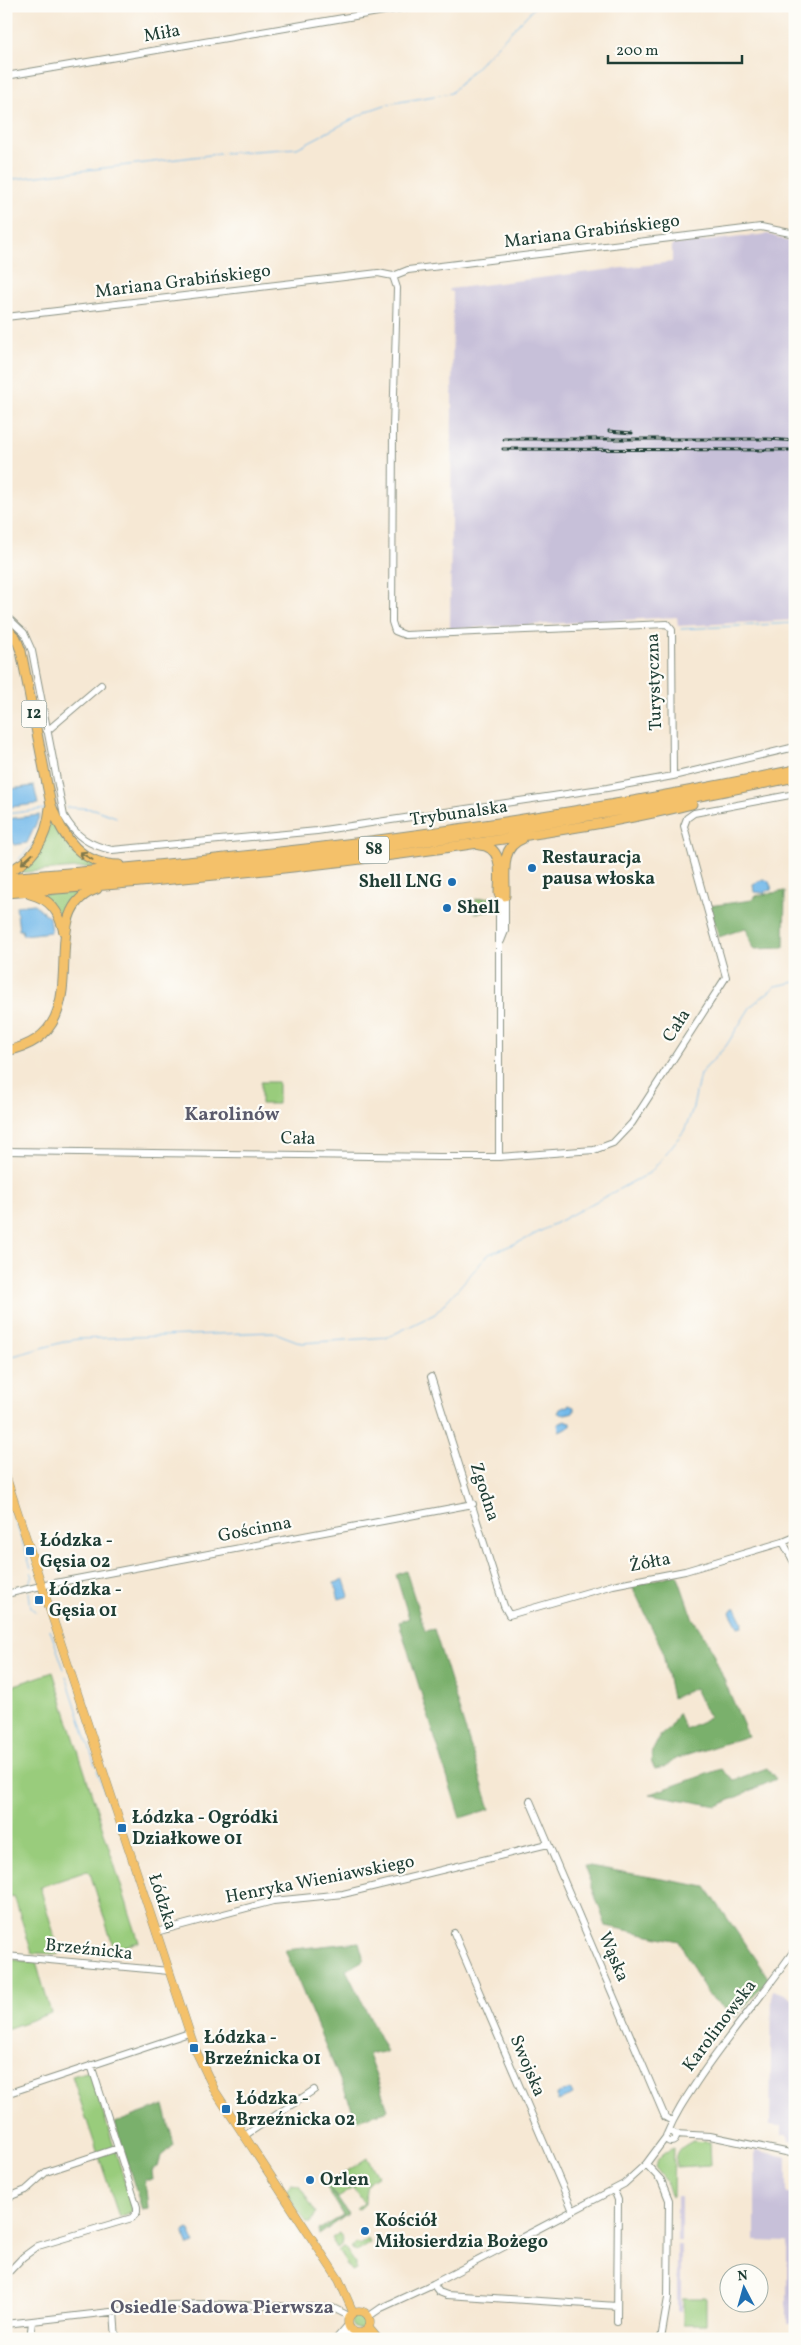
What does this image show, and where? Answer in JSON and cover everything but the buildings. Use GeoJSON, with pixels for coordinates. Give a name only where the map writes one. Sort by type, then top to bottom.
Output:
{"type":"FeatureCollection","features":[{"type":"Feature","properties":{"kind":"highway","name":"12"},"geometry":{"type":"LineString","coordinates":[[6,628],[16,638],[21,651],[51,805],[63,834],[81,853],[102,863],[150,867]]}},
{"type":"Feature","properties":{"kind":"highway","name":"Trybunalska"},"geometry":{"type":"LineString","coordinates":[[6,878],[150,867],[309,850],[484,827],[657,797],[795,770]]}},
{"type":"Feature","properties":{"kind":"highway","name":"Trybunalska"},"geometry":{"type":"LineString","coordinates":[[6,886],[242,866],[403,846],[567,821],[795,777]]}},
{"type":"Feature","properties":{"kind":"highway"},"geometry":{"type":"LineString","coordinates":[[6,893],[127,884],[288,868],[471,844],[654,813],[739,789]]}},
{"type":"Feature","properties":{"kind":"highway"},"geometry":{"type":"LineString","coordinates":[[6,872],[24,863],[40,846],[47,828],[51,805]]}},
{"type":"Feature","properties":{"kind":"highway"},"geometry":{"type":"LineString","coordinates":[[502,895],[508,851],[516,841],[532,835]]}},
{"type":"Feature","properties":{"kind":"highway"},"geometry":{"type":"LineString","coordinates":[[471,844],[489,846],[496,854],[502,895]]}},
{"type":"Feature","properties":{"kind":"highway"},"geometry":{"type":"LineString","coordinates":[[6,1049],[31,1037],[50,1024],[58,1010],[63,995],[65,934],[70,912],[82,897],[96,890],[127,884]]}},
{"type":"Feature","properties":{"kind":"highway"},"geometry":{"type":"LineString","coordinates":[[17,892],[34,894],[50,903],[60,917],[65,934]]}},
{"type":"Feature","properties":{"kind":"main road","name":"Łódzka"},"geometry":{"type":"LineString","coordinates":[[6,1477],[40,1586],[189,2032],[215,2091],[339,2280],[354,2313]]}},
{"type":"Feature","properties":{"kind":"main road"},"geometry":{"type":"LineString","coordinates":[[365,2330],[368,2317],[354,2313],[350,2328],[365,2330],[378,2339]]}},
{"type":"Feature","properties":{"kind":"main road"},"geometry":{"type":"LineString","coordinates":[[365,2330],[372,2339]]}},
{"type":"Feature","properties":{"kind":"street","name":"Miła"},"geometry":{"type":"LineString","coordinates":[[6,76],[413,6]]}},
{"type":"Feature","properties":{"kind":"street","name":"Mariana Grabińskiego"},"geometry":{"type":"LineString","coordinates":[[6,317],[378,273],[393,276],[408,270],[761,227],[795,234]]}},
{"type":"Feature","properties":{"kind":"street","name":"Turystyczna"},"geometry":{"type":"LineString","coordinates":[[393,276],[398,288],[393,428],[392,622],[395,631],[405,635],[667,624],[672,630],[673,776]]}},
{"type":"Feature","properties":{"kind":"street"},"geometry":{"type":"LineString","coordinates":[[6,616],[20,628],[30,644],[64,816],[72,830],[82,839],[94,846],[112,850],[317,831],[608,788],[673,776],[795,747]]}},
{"type":"Feature","properties":{"kind":"street"},"geometry":{"type":"LineString","coordinates":[[47,731],[101,685]]}},
{"type":"Feature","properties":{"kind":"street","name":"Cała"},"geometry":{"type":"LineString","coordinates":[[6,1151],[500,1157],[594,1150],[613,1143],[632,1123],[726,977],[684,821],[694,814],[795,794]]}},
{"type":"Feature","properties":{"kind":"street"},"geometry":{"type":"LineString","coordinates":[[500,1157],[502,895]]}},
{"type":"Feature","properties":{"kind":"street","name":"Zgodna"},"geometry":{"type":"LineString","coordinates":[[431,1377],[504,1606],[509,1615]]}},
{"type":"Feature","properties":{"kind":"street","name":"Gościnna"},"geometry":{"type":"LineString","coordinates":[[6,1594],[473,1504]]}},
{"type":"Feature","properties":{"kind":"street","name":"Żółta"},"geometry":{"type":"LineString","coordinates":[[509,1615],[613,1585],[685,1571],[795,1537]]}},
{"type":"Feature","properties":{"kind":"street"},"geometry":{"type":"LineString","coordinates":[[783,1542],[795,1564]]}},
{"type":"Feature","properties":{"kind":"street","name":"Wąska"},"geometry":{"type":"LineString","coordinates":[[530,1801],[665,2117],[672,2121]]}},
{"type":"Feature","properties":{"kind":"street","name":"Henryka Wieniawskiego"},"geometry":{"type":"LineString","coordinates":[[156,1932],[268,1902],[343,1894],[548,1844]]}},
{"type":"Feature","properties":{"kind":"street","name":"Swojska"},"geometry":{"type":"LineString","coordinates":[[454,1934],[573,2211]]}},
{"type":"Feature","properties":{"kind":"street","name":"Karolinowska"},"geometry":{"type":"LineString","coordinates":[[672,2121],[721,2044],[770,1985],[795,1949]]}},
{"type":"Feature","properties":{"kind":"street","name":"Brzeźnicka"},"geometry":{"type":"LineString","coordinates":[[6,1956],[169,1971]]}},
{"type":"Feature","properties":{"kind":"street"},"geometry":{"type":"LineString","coordinates":[[6,2094],[189,2032]]}},
{"type":"Feature","properties":{"kind":"street"},"geometry":{"type":"LineString","coordinates":[[6,2274],[23,2257],[38,2246],[134,2216],[137,2206],[91,2065]]}},
{"type":"Feature","properties":{"kind":"street"},"geometry":{"type":"LineString","coordinates":[[244,2136],[314,2090]]}},
{"type":"Feature","properties":{"kind":"street"},"geometry":{"type":"LineString","coordinates":[[368,2317],[381,2308],[433,2284],[632,2179],[671,2137],[672,2121]]}},
{"type":"Feature","properties":{"kind":"street"},"geometry":{"type":"LineString","coordinates":[[671,2137],[710,2136],[795,2154]]}},
{"type":"Feature","properties":{"kind":"street"},"geometry":{"type":"LineString","coordinates":[[6,2198],[23,2192],[46,2172],[118,2148]]}},
{"type":"Feature","properties":{"kind":"street"},"geometry":{"type":"LineString","coordinates":[[646,2164],[661,2180],[669,2200],[668,2298],[661,2339]]}},
{"type":"Feature","properties":{"kind":"street"},"geometry":{"type":"LineString","coordinates":[[614,2190],[618,2199],[618,2322]]}},
{"type":"Feature","properties":{"kind":"street"},"geometry":{"type":"LineString","coordinates":[[433,2284],[439,2292],[447,2295],[617,2306]]}},
{"type":"Feature","properties":{"kind":"street"},"geometry":{"type":"LineString","coordinates":[[6,2324],[204,2304],[333,2308],[354,2313]]}},
{"type":"Feature","properties":{"kind":"street"},"geometry":{"type":"LineString","coordinates":[[114,2312],[116,2339]]}},
{"type":"Feature","properties":{"kind":"street"},"geometry":{"type":"LineString","coordinates":[[30,2339],[32,2322]]}},
{"type":"Feature","properties":{"kind":"street"},"geometry":{"type":"LineString","coordinates":[[336,2339],[350,2328]]}},
{"type":"Feature","properties":{"kind":"street"},"geometry":{"type":"LineString","coordinates":[[340,2339],[350,2328]]}},
{"type":"Feature","properties":{"kind":"shaded area"},"geometry":{"type":"Polygon","coordinates":[[[768,234],[787,241],[795,240],[795,620],[678,626],[677,617],[450,629],[453,292],[449,291],[449,289],[672,262],[672,245],[768,234]]]}},
{"type":"Feature","properties":{"kind":"shaded area"},"geometry":{"type":"Polygon","coordinates":[[[772,1990],[785,1994],[795,2001],[795,2142],[788,2141],[787,2135],[782,2135],[782,2126],[770,2125],[772,1990]]]}},
{"type":"Feature","properties":{"kind":"shaded area"},"geometry":{"type":"Polygon","coordinates":[[[755,2150],[787,2157],[787,2193],[795,2193],[795,2324],[787,2324],[787,2242],[755,2241],[755,2150]]]}},
{"type":"Feature","properties":{"kind":"shaded area"},"geometry":{"type":"Polygon","coordinates":[[[677,2196],[681,2196],[681,2241],[677,2241],[677,2196]]]}},
{"type":"Feature","properties":{"kind":"shaded area"},"geometry":{"type":"Polygon","coordinates":[[[677,2245],[681,2245],[681,2312],[677,2312],[677,2245]]]}},
{"type":"Feature","properties":{"kind":"green space"},"geometry":{"type":"Polygon","coordinates":[[[53,817],[66,842],[85,857],[102,866],[15,873],[24,865],[53,817]]]}},
{"type":"Feature","properties":{"kind":"green space"},"geometry":{"type":"Polygon","coordinates":[[[785,891],[784,948],[753,949],[746,928],[719,937],[709,906],[752,900],[755,896],[785,891]]]}},
{"type":"Feature","properties":{"kind":"green space"},"geometry":{"type":"Polygon","coordinates":[[[85,892],[72,904],[65,921],[41,894],[85,892]]]}},
{"type":"Feature","properties":{"kind":"green space"},"geometry":{"type":"Polygon","coordinates":[[[492,897],[496,901],[496,907],[493,911],[475,913],[476,899],[492,897]]]}},
{"type":"Feature","properties":{"kind":"green space"},"geometry":{"type":"Polygon","coordinates":[[[261,1082],[278,1082],[278,1104],[261,1104],[261,1082]]]}},
{"type":"Feature","properties":{"kind":"green space"},"geometry":{"type":"Polygon","coordinates":[[[406,1571],[425,1631],[434,1629],[490,1809],[460,1818],[399,1622],[409,1618],[396,1575],[406,1571]]]}},
{"type":"Feature","properties":{"kind":"green space"},"geometry":{"type":"Polygon","coordinates":[[[677,1574],[692,1617],[708,1642],[748,1736],[675,1759],[665,1767],[655,1769],[651,1761],[653,1750],[660,1736],[670,1728],[678,1713],[685,1729],[709,1718],[695,1688],[672,1698],[662,1649],[632,1586],[677,1574]]]}},
{"type":"Feature","properties":{"kind":"green space"},"geometry":{"type":"Polygon","coordinates":[[[53,1672],[139,1942],[114,1949],[90,1873],[87,1871],[40,1887],[60,1954],[32,1953],[14,1896],[6,1898],[6,1688],[53,1672]]]}},
{"type":"Feature","properties":{"kind":"green space"},"geometry":{"type":"Polygon","coordinates":[[[767,1768],[776,1779],[717,1806],[650,1794],[721,1769],[734,1780],[767,1768]]]}},
{"type":"Feature","properties":{"kind":"green space"},"geometry":{"type":"Polygon","coordinates":[[[584,1865],[706,1887],[769,1979],[735,2017],[707,1994],[679,1941],[606,1926],[584,1865]]]}},
{"type":"Feature","properties":{"kind":"green space"},"geometry":{"type":"Polygon","coordinates":[[[359,1942],[364,1960],[346,1970],[387,2052],[368,2054],[388,2110],[357,2120],[285,1950],[359,1942]]]}},
{"type":"Feature","properties":{"kind":"green space"},"geometry":{"type":"Polygon","coordinates":[[[6,1959],[36,1962],[51,2013],[6,2029],[6,1959]]]}},
{"type":"Feature","properties":{"kind":"green space"},"geometry":{"type":"Polygon","coordinates":[[[90,2071],[132,2204],[132,2212],[119,2217],[72,2076],[90,2071]]]}},
{"type":"Feature","properties":{"kind":"green space"},"geometry":{"type":"Polygon","coordinates":[[[164,2105],[174,2145],[161,2156],[158,2166],[152,2170],[153,2180],[145,2180],[148,2209],[142,2210],[115,2123],[164,2105]]]}},
{"type":"Feature","properties":{"kind":"green space"},"geometry":{"type":"Polygon","coordinates":[[[693,2141],[710,2142],[711,2165],[676,2167],[679,2151],[693,2141]]]}},
{"type":"Feature","properties":{"kind":"green space"},"geometry":{"type":"Polygon","coordinates":[[[674,2148],[672,2197],[666,2181],[655,2167],[662,2155],[674,2148]]]}},
{"type":"Feature","properties":{"kind":"green space"},"geometry":{"type":"Polygon","coordinates":[[[367,2158],[378,2176],[373,2178],[368,2184],[365,2204],[358,2210],[356,2209],[364,2203],[354,2188],[338,2198],[331,2188],[328,2189],[326,2185],[367,2158]]]}},
{"type":"Feature","properties":{"kind":"green space"},"geometry":{"type":"Polygon","coordinates":[[[291,2184],[299,2185],[316,2213],[311,2223],[307,2223],[286,2192],[291,2184]]]}},
{"type":"Feature","properties":{"kind":"green space"},"geometry":{"type":"Polygon","coordinates":[[[330,2187],[348,2214],[319,2235],[318,2230],[343,2216],[329,2192],[330,2187]]]}},
{"type":"Feature","properties":{"kind":"green space"},"geometry":{"type":"Polygon","coordinates":[[[339,2233],[343,2240],[342,2245],[337,2248],[331,2238],[339,2233]]]}},
{"type":"Feature","properties":{"kind":"green space"},"geometry":{"type":"Polygon","coordinates":[[[368,2239],[370,2243],[356,2252],[351,2248],[355,2243],[359,2245],[368,2239]]]}},
{"type":"Feature","properties":{"kind":"green space"},"geometry":{"type":"Polygon","coordinates":[[[345,2248],[355,2263],[355,2269],[351,2271],[338,2251],[345,2248]]]}},
{"type":"Feature","properties":{"kind":"green space"},"geometry":{"type":"Polygon","coordinates":[[[683,2298],[706,2298],[706,2324],[683,2324],[683,2298]]]}},
{"type":"Feature","properties":{"kind":"green space"},"geometry":{"type":"Polygon","coordinates":[[[358,2315],[363,2317],[365,2322],[363,2327],[358,2329],[353,2327],[351,2322],[353,2317],[358,2315]]]}},
{"type":"Feature","properties":{"kind":"water"},"geometry":{"type":"Polygon","coordinates":[[[34,786],[38,804],[9,807],[7,794],[10,794],[10,789],[34,786]]]}},
{"type":"Feature","properties":{"kind":"water"},"geometry":{"type":"Polygon","coordinates":[[[40,815],[27,843],[14,845],[12,836],[9,836],[7,819],[40,815]]]}},
{"type":"Feature","properties":{"kind":"water"},"geometry":{"type":"Polygon","coordinates":[[[763,879],[769,881],[772,889],[763,893],[754,892],[753,884],[763,879]]]}},
{"type":"Feature","properties":{"kind":"water"},"geometry":{"type":"Polygon","coordinates":[[[34,904],[49,917],[51,932],[23,935],[22,930],[19,930],[16,906],[34,904]]]}},
{"type":"Feature","properties":{"kind":"water"},"geometry":{"type":"Polygon","coordinates":[[[569,1405],[574,1407],[574,1412],[558,1413],[560,1409],[569,1405]]]}},
{"type":"Feature","properties":{"kind":"water"},"geometry":{"type":"Polygon","coordinates":[[[565,1421],[571,1422],[571,1426],[559,1431],[558,1424],[565,1421]]]}},
{"type":"Feature","properties":{"kind":"water"},"geometry":{"type":"Polygon","coordinates":[[[344,1580],[349,1596],[339,1599],[334,1583],[344,1580]]]}},
{"type":"Feature","properties":{"kind":"water"},"geometry":{"type":"Polygon","coordinates":[[[733,1608],[736,1608],[743,1622],[742,1626],[738,1627],[730,1612],[733,1608]]]}},
{"type":"Feature","properties":{"kind":"water"},"geometry":{"type":"Polygon","coordinates":[[[570,2089],[573,2095],[558,2101],[557,2094],[570,2089]]]}},
{"type":"Feature","properties":{"kind":"water"},"geometry":{"type":"Polygon","coordinates":[[[188,2229],[195,2244],[189,2246],[183,2232],[188,2229]]]}},
{"type":"Feature","properties":{"kind":"waterway"},"geometry":{"type":"LineString","coordinates":[[6,180],[226,153],[297,148],[370,110],[388,104],[451,93],[536,6]]}},
{"type":"Feature","properties":{"kind":"waterway"},"geometry":{"type":"LineString","coordinates":[[681,629],[795,623]]}},
{"type":"Feature","properties":{"kind":"waterway"},"geometry":{"type":"LineString","coordinates":[[66,807],[94,809],[116,817]]}},
{"type":"Feature","properties":{"kind":"waterway"},"geometry":{"type":"LineString","coordinates":[[6,814],[45,809]]}},
{"type":"Feature","properties":{"kind":"waterway"},"geometry":{"type":"LineString","coordinates":[[44,810],[44,817]]}},
{"type":"Feature","properties":{"kind":"waterway"},"geometry":{"type":"LineString","coordinates":[[19,859],[35,842]]}},
{"type":"Feature","properties":{"kind":"waterway"},"geometry":{"type":"LineString","coordinates":[[6,867],[11,864]]}},
{"type":"Feature","properties":{"kind":"waterway"},"geometry":{"type":"LineString","coordinates":[[6,1358],[78,1339],[273,1332],[302,1343],[388,1337],[435,1314],[489,1254],[524,1240],[651,1172],[684,1131],[692,1112],[700,1074],[726,1046],[751,1006],[776,986],[795,982]]}},
{"type":"Feature","properties":{"kind":"waterway"},"geometry":{"type":"LineString","coordinates":[[6,1493],[31,1568]]}},
{"type":"Feature","properties":{"kind":"waterway"},"geometry":{"type":"LineString","coordinates":[[27,1586],[33,1577],[31,1572]]}},
{"type":"Feature","properties":{"kind":"waterway"},"geometry":{"type":"LineString","coordinates":[[29,1592],[31,1608],[36,1612]]}},
{"type":"Feature","properties":{"kind":"waterway"},"geometry":{"type":"LineString","coordinates":[[50,1630],[64,1669]]}},
{"type":"Feature","properties":{"kind":"waterway"},"geometry":{"type":"LineString","coordinates":[[66,1676],[95,1765]]}},
{"type":"Feature","properties":{"kind":"waterway"},"geometry":{"type":"LineString","coordinates":[[97,1770],[109,1804]]}},
{"type":"Feature","properties":{"kind":"railway"},"geometry":{"type":"LineString","coordinates":[[609,431],[632,433]]}},
{"type":"Feature","properties":{"kind":"railway"},"geometry":{"type":"LineString","coordinates":[[504,439],[768,439],[795,441]]}},
{"type":"Feature","properties":{"kind":"railway"},"geometry":{"type":"LineString","coordinates":[[503,449],[795,450]]}},
{"type":"Feature","properties":{"kind":"place","name":"Restauracja pausa włoska"},"geometry":{"type":"Point","coordinates":[532,868]}},
{"type":"Feature","properties":{"kind":"place","name":"Shell LNG"},"geometry":{"type":"Point","coordinates":[452,882]}},
{"type":"Feature","properties":{"kind":"place","name":"Shell"},"geometry":{"type":"Point","coordinates":[447,908]}},
{"type":"Feature","properties":{"kind":"place","name":"Łódzka - Gęsia 02"},"geometry":{"type":"Point","coordinates":[30,1551]}},
{"type":"Feature","properties":{"kind":"place","name":"Łódzka - Gęsia 01"},"geometry":{"type":"Point","coordinates":[39,1600]}},
{"type":"Feature","properties":{"kind":"place","name":"Łódzka - Ogródki Działkowe 01"},"geometry":{"type":"Point","coordinates":[122,1828]}},
{"type":"Feature","properties":{"kind":"place","name":"Łódzka - Brzeźnicka 01"},"geometry":{"type":"Point","coordinates":[194,2048]}},
{"type":"Feature","properties":{"kind":"place","name":"Łódzka - Brzeźnicka 02"},"geometry":{"type":"Point","coordinates":[226,2109]}},
{"type":"Feature","properties":{"kind":"place","name":"Orlen"},"geometry":{"type":"Point","coordinates":[310,2180]}},
{"type":"Feature","properties":{"kind":"place","name":"Kościół Miłosierdzia Bożego"},"geometry":{"type":"Point","coordinates":[365,2231]}},
{"type":"Feature","properties":{"kind":"district","name":"Karolinów"},"geometry":{"type":"Point","coordinates":[232,1115]}},
{"type":"Feature","properties":{"kind":"district","name":"Osiedle Sadowa Pierwsza"},"geometry":{"type":"Point","coordinates":[222,2308]}}]}
